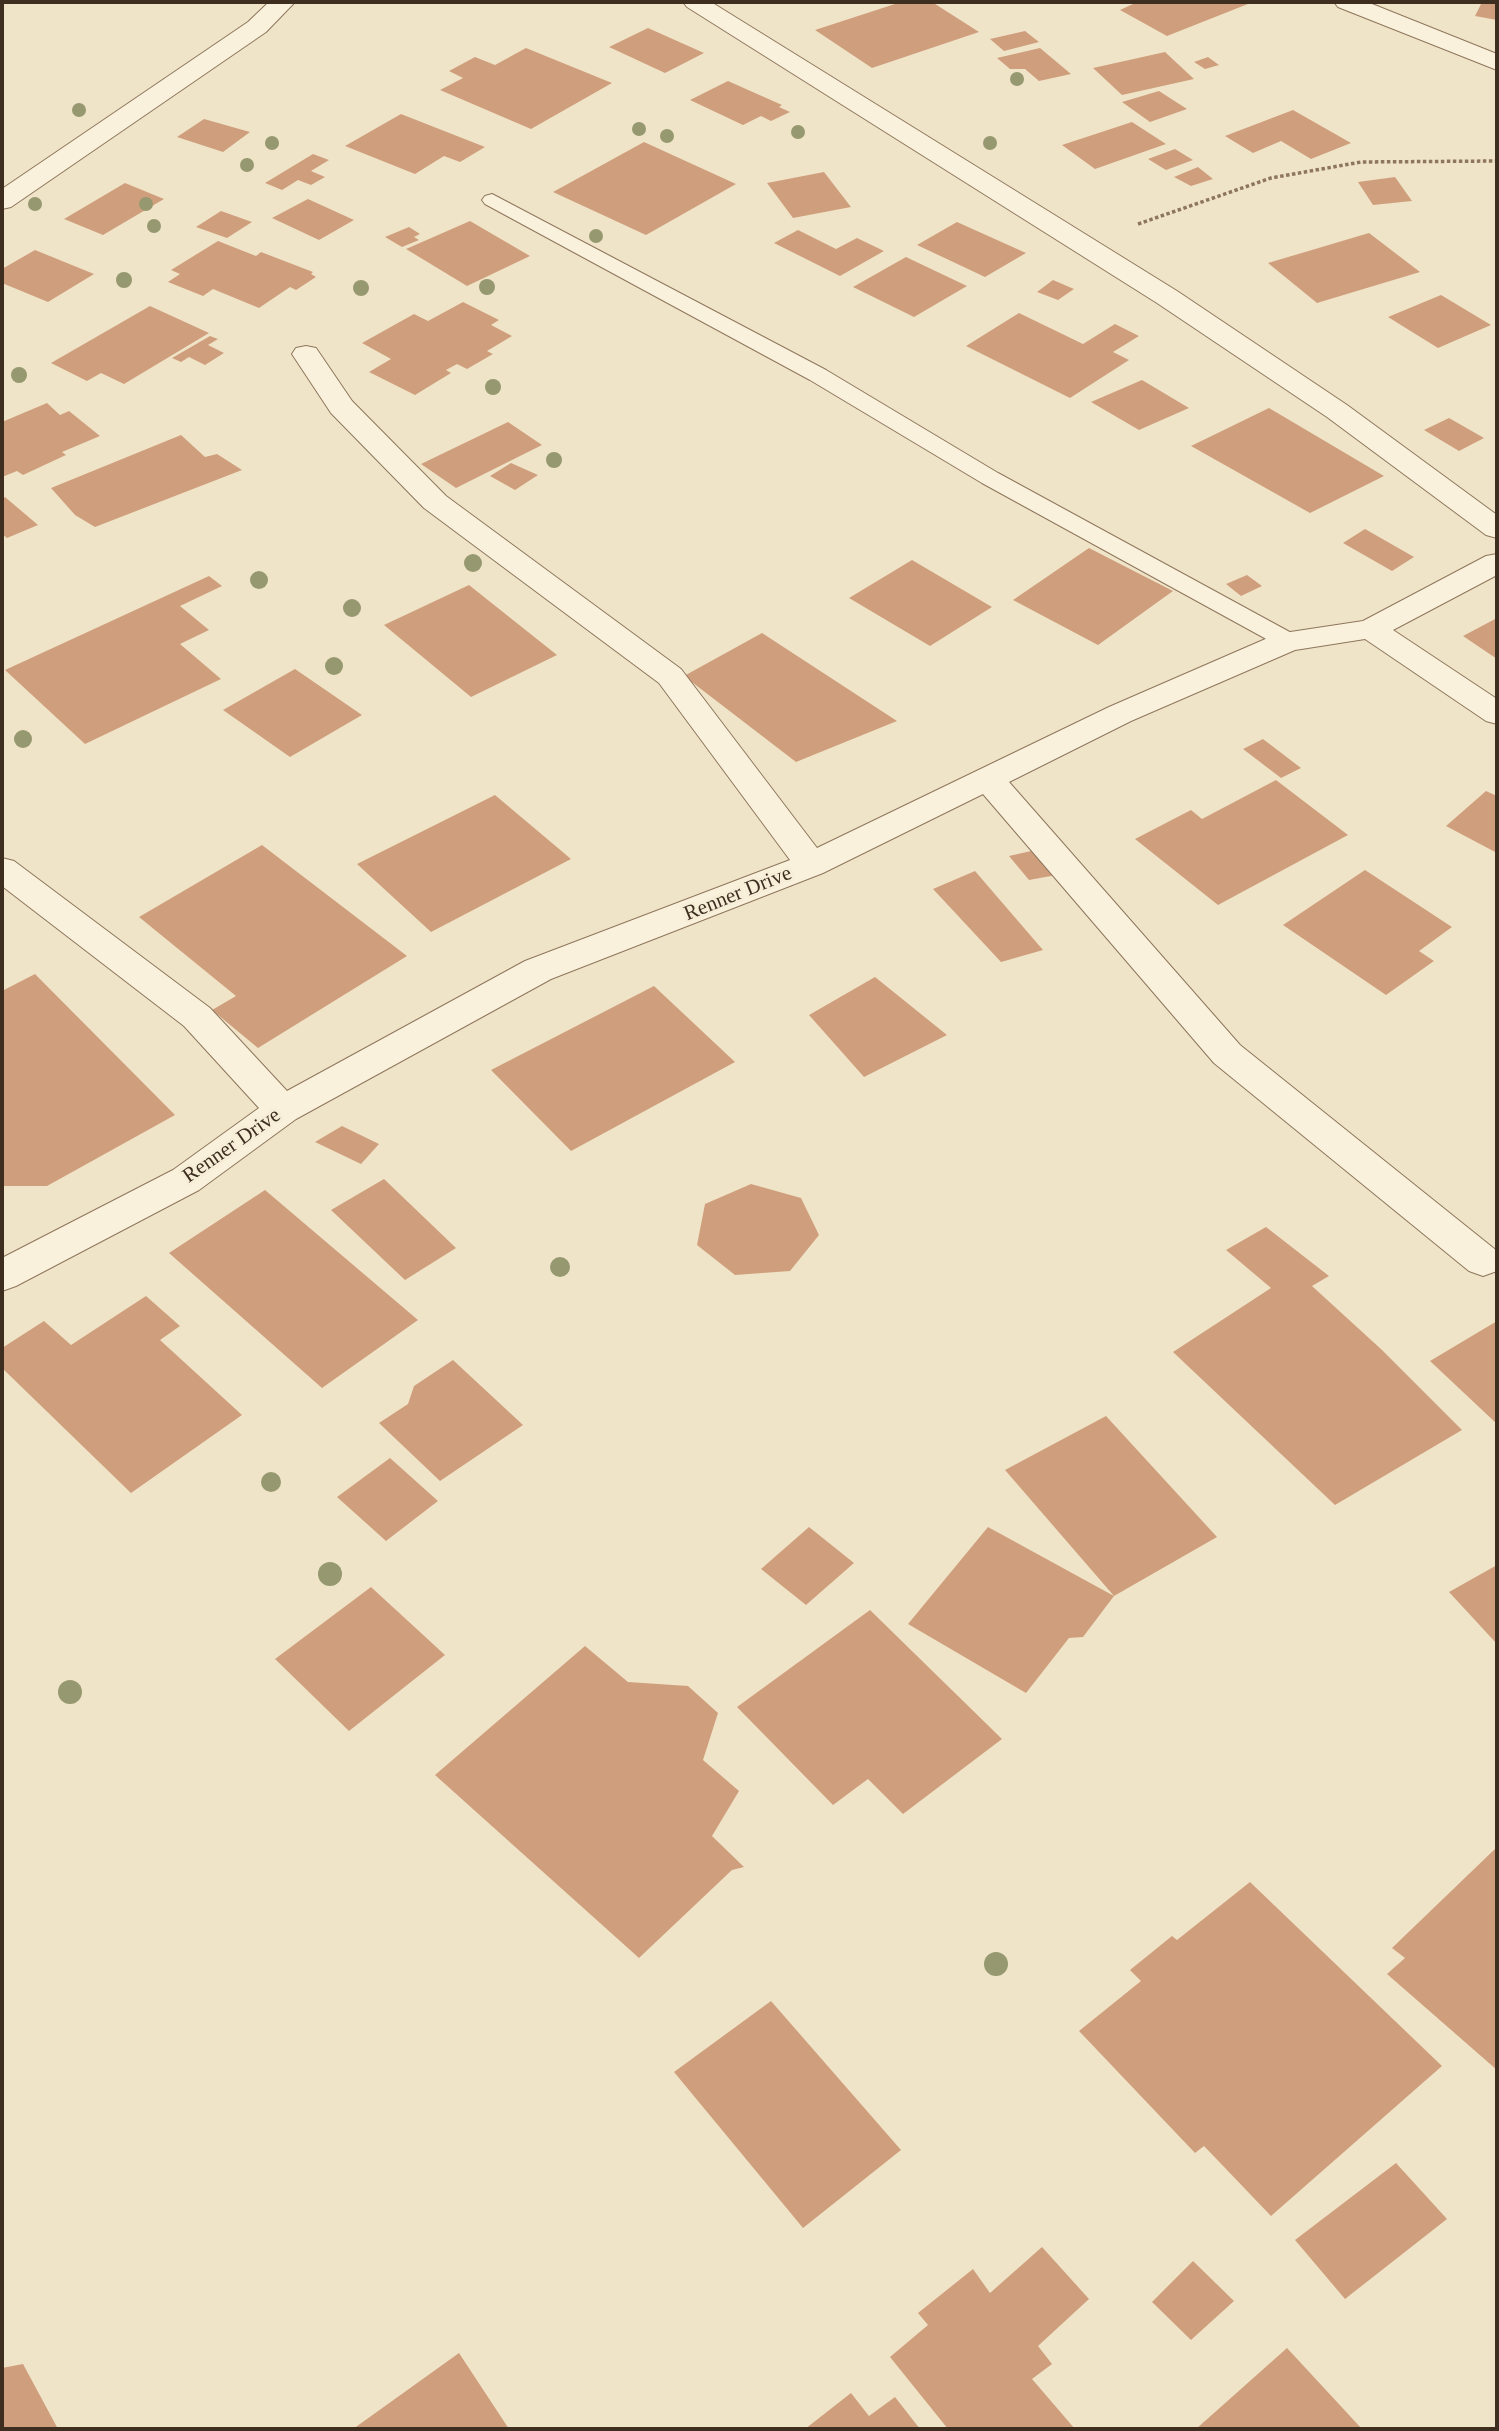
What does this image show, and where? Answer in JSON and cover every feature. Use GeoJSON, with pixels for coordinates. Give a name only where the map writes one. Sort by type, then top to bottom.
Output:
{"type":"FeatureCollection","features":[{"type":"Feature","properties":{"kind":"street"},"geometry":{"type":"LineString","coordinates":[[2,201],[257,27],[283,2]]}},
{"type":"Feature","properties":{"kind":"street"},"geometry":{"type":"LineString","coordinates":[[695,2],[1167,297],[1337,411],[1497,529]]}},
{"type":"Feature","properties":{"kind":"street"},"geometry":{"type":"LineString","coordinates":[[1346,2],[1497,63]]}},
{"type":"Feature","properties":{"kind":"street"},"geometry":{"type":"LineString","coordinates":[[306,354],[341,407],[435,502],[670,676],[811,865]]}},
{"type":"Feature","properties":{"kind":"street","name":"Renner Drive"},"geometry":{"type":"LineString","coordinates":[[2,1276],[186,1180],[283,1110],[538,970],[811,865],[1120,714],[1288,641],[1371,629],[1497,563]]}},
{"type":"Feature","properties":{"kind":"street"},"geometry":{"type":"LineString","coordinates":[[1371,629],[1497,714]]}},
{"type":"Feature","properties":{"kind":"street"},"geometry":{"type":"LineString","coordinates":[[988,779],[1227,1054],[1483,1261]]}},
{"type":"Feature","properties":{"kind":"street"},"geometry":{"type":"LineString","coordinates":[[2,869],[197,1017],[283,1110]]}},
{"type":"Feature","properties":{"kind":"lane"},"geometry":{"type":"LineString","coordinates":[[492,200],[818,375],[989,478],[1288,641]]}},
{"type":"Feature","properties":{"kind":"path"},"geometry":{"type":"LineString","coordinates":[[1081,244],[1271,178],[1361,162],[1497,162]]}},
{"type":"Feature","properties":{"kind":"building"},"geometry":{"type":"Polygon","coordinates":[[[901,2],[932,2],[979,32],[872,68],[815,30],[901,2]]]}},
{"type":"Feature","properties":{"kind":"building"},"geometry":{"type":"Polygon","coordinates":[[[1129,2],[1253,2],[1167,36],[1120,10],[1133,4],[1129,2]]]}},
{"type":"Feature","properties":{"kind":"building"},"geometry":{"type":"Polygon","coordinates":[[[1482,2],[1497,2],[1497,20],[1475,16],[1482,2]]]}},
{"type":"Feature","properties":{"kind":"building"},"geometry":{"type":"Polygon","coordinates":[[[648,28],[704,53],[665,73],[609,47],[648,28]]]}},
{"type":"Feature","properties":{"kind":"building"},"geometry":{"type":"Polygon","coordinates":[[[1025,31],[1039,42],[1004,51],[990,39],[1025,31]]]}},
{"type":"Feature","properties":{"kind":"building"},"geometry":{"type":"Polygon","coordinates":[[[526,48],[612,83],[531,129],[440,90],[463,78],[449,71],[475,57],[495,65],[526,48]]]}},
{"type":"Feature","properties":{"kind":"building"},"geometry":{"type":"Polygon","coordinates":[[[1040,48],[1071,74],[1039,81],[1025,69],[1010,69],[997,58],[1040,48]]]}},
{"type":"Feature","properties":{"kind":"building"},"geometry":{"type":"Polygon","coordinates":[[[1165,52],[1194,79],[1122,95],[1093,68],[1165,52]]]}},
{"type":"Feature","properties":{"kind":"building"},"geometry":{"type":"Polygon","coordinates":[[[1208,57],[1219,65],[1205,69],[1194,62],[1208,57]]]}},
{"type":"Feature","properties":{"kind":"building"},"geometry":{"type":"Polygon","coordinates":[[[728,81],[782,105],[779,107],[790,112],[771,121],[761,116],[743,125],[690,100],[728,81]]]}},
{"type":"Feature","properties":{"kind":"building"},"geometry":{"type":"Polygon","coordinates":[[[1159,91],[1187,109],[1150,122],[1122,102],[1159,91]]]}},
{"type":"Feature","properties":{"kind":"building"},"geometry":{"type":"Polygon","coordinates":[[[1293,110],[1351,143],[1311,159],[1281,141],[1253,153],[1225,136],[1293,110]]]}},
{"type":"Feature","properties":{"kind":"building"},"geometry":{"type":"Polygon","coordinates":[[[401,114],[485,147],[460,162],[444,156],[415,174],[345,146],[401,114]]]}},
{"type":"Feature","properties":{"kind":"building"},"geometry":{"type":"Polygon","coordinates":[[[204,119],[250,132],[223,152],[177,137],[204,119]]]}},
{"type":"Feature","properties":{"kind":"building"},"geometry":{"type":"Polygon","coordinates":[[[1132,122],[1166,144],[1095,169],[1062,145],[1132,122]]]}},
{"type":"Feature","properties":{"kind":"building"},"geometry":{"type":"Polygon","coordinates":[[[644,142],[736,184],[646,235],[553,192],[644,142]]]}},
{"type":"Feature","properties":{"kind":"building"},"geometry":{"type":"Polygon","coordinates":[[[1175,149],[1193,160],[1166,170],[1148,159],[1175,149]]]}},
{"type":"Feature","properties":{"kind":"building"},"geometry":{"type":"Polygon","coordinates":[[[313,154],[329,160],[311,171],[325,177],[311,185],[298,180],[282,190],[265,183],[313,154]]]}},
{"type":"Feature","properties":{"kind":"building"},"geometry":{"type":"Polygon","coordinates":[[[1198,167],[1213,179],[1191,186],[1174,177],[1198,167]]]}},
{"type":"Feature","properties":{"kind":"building"},"geometry":{"type":"Polygon","coordinates":[[[824,172],[851,207],[793,218],[767,183],[824,172]]]}},
{"type":"Feature","properties":{"kind":"building"},"geometry":{"type":"Polygon","coordinates":[[[1395,177],[1412,201],[1373,205],[1358,182],[1395,177]]]}},
{"type":"Feature","properties":{"kind":"building"},"geometry":{"type":"Polygon","coordinates":[[[125,183],[164,199],[103,235],[64,219],[125,183]]]}},
{"type":"Feature","properties":{"kind":"building"},"geometry":{"type":"Polygon","coordinates":[[[308,199],[354,220],[319,240],[272,218],[308,199]]]}},
{"type":"Feature","properties":{"kind":"building"},"geometry":{"type":"Polygon","coordinates":[[[221,211],[252,222],[227,238],[196,227],[221,211]]]}},
{"type":"Feature","properties":{"kind":"building"},"geometry":{"type":"Polygon","coordinates":[[[470,221],[530,256],[467,286],[406,249],[470,221]]]}},
{"type":"Feature","properties":{"kind":"building"},"geometry":{"type":"Polygon","coordinates":[[[957,222],[1026,253],[985,277],[917,245],[957,222]]]}},
{"type":"Feature","properties":{"kind":"building"},"geometry":{"type":"Polygon","coordinates":[[[409,227],[420,234],[414,237],[419,240],[402,247],[385,237],[409,227]]]}},
{"type":"Feature","properties":{"kind":"building"},"geometry":{"type":"Polygon","coordinates":[[[798,230],[836,249],[857,238],[884,251],[840,276],[774,243],[798,230]]]}},
{"type":"Feature","properties":{"kind":"building"},"geometry":{"type":"Polygon","coordinates":[[[1369,233],[1420,272],[1317,303],[1268,263],[1369,233]]]}},
{"type":"Feature","properties":{"kind":"building"},"geometry":{"type":"Polygon","coordinates":[[[218,241],[256,256],[261,252],[313,272],[311,274],[316,277],[296,290],[290,287],[259,308],[213,289],[203,296],[168,282],[180,274],[171,270],[218,241]]]}},
{"type":"Feature","properties":{"kind":"building"},"geometry":{"type":"Polygon","coordinates":[[[35,250],[94,274],[48,302],[2,283],[2,269],[35,250]]]}},
{"type":"Feature","properties":{"kind":"building"},"geometry":{"type":"Polygon","coordinates":[[[906,257],[967,286],[914,317],[853,287],[906,257]]]}},
{"type":"Feature","properties":{"kind":"building"},"geometry":{"type":"Polygon","coordinates":[[[1053,280],[1074,289],[1058,300],[1037,292],[1053,280]]]}},
{"type":"Feature","properties":{"kind":"building"},"geometry":{"type":"Polygon","coordinates":[[[1441,295],[1491,325],[1438,348],[1388,317],[1441,295]]]}},
{"type":"Feature","properties":{"kind":"building"},"geometry":{"type":"Polygon","coordinates":[[[463,302],[499,320],[491,325],[512,336],[487,351],[493,354],[467,369],[457,364],[446,370],[451,373],[415,395],[369,372],[391,359],[362,343],[414,314],[428,321],[463,302]]]}},
{"type":"Feature","properties":{"kind":"building"},"geometry":{"type":"Polygon","coordinates":[[[150,306],[209,333],[124,384],[101,373],[87,381],[51,363],[150,306]]]}},
{"type":"Feature","properties":{"kind":"building"},"geometry":{"type":"Polygon","coordinates":[[[1019,313],[1083,344],[1115,324],[1139,336],[1113,352],[1129,360],[1070,398],[966,346],[1019,313]]]}},
{"type":"Feature","properties":{"kind":"building"},"geometry":{"type":"Polygon","coordinates":[[[210,336],[218,339],[208,345],[224,353],[205,365],[189,357],[181,362],[172,358],[210,336]]]}},
{"type":"Feature","properties":{"kind":"building"},"geometry":{"type":"Polygon","coordinates":[[[1142,380],[1189,408],[1139,430],[1091,402],[1142,380]]]}},
{"type":"Feature","properties":{"kind":"building"},"geometry":{"type":"Polygon","coordinates":[[[47,403],[60,415],[69,411],[100,436],[62,452],[66,455],[23,475],[17,471],[2,477],[2,422],[47,403]]]}},
{"type":"Feature","properties":{"kind":"building"},"geometry":{"type":"Polygon","coordinates":[[[1269,408],[1384,476],[1310,513],[1191,446],[1269,408]]]}},
{"type":"Feature","properties":{"kind":"building"},"geometry":{"type":"Polygon","coordinates":[[[1449,418],[1484,438],[1459,451],[1424,430],[1449,418]]]}},
{"type":"Feature","properties":{"kind":"building"},"geometry":{"type":"Polygon","coordinates":[[[508,422],[542,445],[456,488],[421,464],[508,422]]]}},
{"type":"Feature","properties":{"kind":"building"},"geometry":{"type":"Polygon","coordinates":[[[181,435],[205,457],[217,454],[242,470],[95,527],[75,515],[51,488],[181,435]]]}},
{"type":"Feature","properties":{"kind":"building"},"geometry":{"type":"Polygon","coordinates":[[[511,463],[538,475],[515,490],[490,476],[511,463]]]}},
{"type":"Feature","properties":{"kind":"building"},"geometry":{"type":"Polygon","coordinates":[[[5,497],[38,525],[7,538],[2,534],[2,499],[5,497]]]}},
{"type":"Feature","properties":{"kind":"building"},"geometry":{"type":"Polygon","coordinates":[[[1365,529],[1414,557],[1392,571],[1343,543],[1365,529]]]}},
{"type":"Feature","properties":{"kind":"building"},"geometry":{"type":"Polygon","coordinates":[[[1089,548],[1173,591],[1098,645],[1013,600],[1089,548]]]}},
{"type":"Feature","properties":{"kind":"building"},"geometry":{"type":"Polygon","coordinates":[[[912,560],[992,607],[930,646],[849,598],[912,560]]]}},
{"type":"Feature","properties":{"kind":"building"},"geometry":{"type":"Polygon","coordinates":[[[1247,575],[1262,586],[1241,596],[1226,584],[1247,575]]]}},
{"type":"Feature","properties":{"kind":"building"},"geometry":{"type":"Polygon","coordinates":[[[209,576],[222,586],[180,606],[209,630],[180,644],[221,679],[85,744],[5,670],[209,576]]]}},
{"type":"Feature","properties":{"kind":"building"},"geometry":{"type":"Polygon","coordinates":[[[469,585],[557,655],[471,697],[384,625],[469,585]]]}},
{"type":"Feature","properties":{"kind":"building"},"geometry":{"type":"Polygon","coordinates":[[[1497,618],[1497,659],[1463,636],[1497,618]]]}},
{"type":"Feature","properties":{"kind":"building"},"geometry":{"type":"Polygon","coordinates":[[[762,633],[897,721],[796,762],[684,676],[762,633]]]}},
{"type":"Feature","properties":{"kind":"building"},"geometry":{"type":"Polygon","coordinates":[[[295,669],[362,715],[290,757],[223,710],[295,669]]]}},
{"type":"Feature","properties":{"kind":"building"},"geometry":{"type":"Polygon","coordinates":[[[1263,739],[1301,768],[1281,778],[1243,749],[1263,739]]]}},
{"type":"Feature","properties":{"kind":"building"},"geometry":{"type":"Polygon","coordinates":[[[1276,780],[1348,835],[1218,905],[1135,839],[1191,810],[1202,819],[1276,780]]]}},
{"type":"Feature","properties":{"kind":"building"},"geometry":{"type":"Polygon","coordinates":[[[1486,791],[1497,796],[1497,853],[1446,826],[1486,791]]]}},
{"type":"Feature","properties":{"kind":"building"},"geometry":{"type":"Polygon","coordinates":[[[495,795],[571,859],[431,932],[357,864],[495,795]]]}},
{"type":"Feature","properties":{"kind":"building"},"geometry":{"type":"Polygon","coordinates":[[[262,845],[407,956],[258,1048],[212,1010],[236,996],[139,917],[262,845]]]}},
{"type":"Feature","properties":{"kind":"building"},"geometry":{"type":"Polygon","coordinates":[[[1040,849],[1062,874],[1029,880],[1009,856],[1040,849]]]}},
{"type":"Feature","properties":{"kind":"building"},"geometry":{"type":"Polygon","coordinates":[[[1365,870],[1452,927],[1419,951],[1434,961],[1386,995],[1283,925],[1365,870]]]}},
{"type":"Feature","properties":{"kind":"building"},"geometry":{"type":"Polygon","coordinates":[[[975,871],[1043,950],[1001,962],[933,889],[975,871]]]}},
{"type":"Feature","properties":{"kind":"building"},"geometry":{"type":"Polygon","coordinates":[[[35,974],[175,1115],[47,1186],[3,1186],[2,991],[35,974]]]}},
{"type":"Feature","properties":{"kind":"building"},"geometry":{"type":"Polygon","coordinates":[[[875,977],[947,1035],[864,1077],[809,1015],[875,977]]]}},
{"type":"Feature","properties":{"kind":"building"},"geometry":{"type":"Polygon","coordinates":[[[654,986],[735,1062],[571,1151],[491,1070],[654,986]]]}},
{"type":"Feature","properties":{"kind":"building"},"geometry":{"type":"Polygon","coordinates":[[[342,1126],[379,1144],[361,1164],[315,1142],[342,1126]]]}},
{"type":"Feature","properties":{"kind":"building"},"geometry":{"type":"Polygon","coordinates":[[[384,1179],[456,1248],[405,1280],[331,1210],[384,1179]]]}},
{"type":"Feature","properties":{"kind":"building"},"geometry":{"type":"Polygon","coordinates":[[[751,1184],[801,1198],[819,1235],[790,1271],[735,1275],[697,1245],[705,1204],[751,1184]]]}},
{"type":"Feature","properties":{"kind":"building"},"geometry":{"type":"Polygon","coordinates":[[[265,1190],[418,1320],[322,1388],[169,1253],[265,1190]]]}},
{"type":"Feature","properties":{"kind":"building"},"geometry":{"type":"Polygon","coordinates":[[[1266,1227],[1329,1276],[1312,1286],[1382,1350],[1462,1430],[1335,1505],[1173,1352],[1271,1288],[1226,1250],[1266,1227]]]}},
{"type":"Feature","properties":{"kind":"building"},"geometry":{"type":"Polygon","coordinates":[[[146,1296],[180,1326],[160,1340],[242,1415],[131,1493],[2,1368],[2,1348],[44,1321],[71,1345],[146,1296]]]}},
{"type":"Feature","properties":{"kind":"building"},"geometry":{"type":"Polygon","coordinates":[[[1497,1321],[1497,1424],[1430,1361],[1497,1321]]]}},
{"type":"Feature","properties":{"kind":"building"},"geometry":{"type":"Polygon","coordinates":[[[453,1360],[523,1425],[440,1481],[379,1423],[408,1404],[414,1386],[453,1360]]]}},
{"type":"Feature","properties":{"kind":"building"},"geometry":{"type":"Polygon","coordinates":[[[1106,1416],[1217,1537],[1114,1596],[1005,1470],[1106,1416]]]}},
{"type":"Feature","properties":{"kind":"building"},"geometry":{"type":"Polygon","coordinates":[[[390,1458],[438,1501],[386,1541],[337,1497],[390,1458]]]}},
{"type":"Feature","properties":{"kind":"building"},"geometry":{"type":"Polygon","coordinates":[[[809,1527],[854,1563],[806,1605],[761,1569],[809,1527]]]}},
{"type":"Feature","properties":{"kind":"building"},"geometry":{"type":"Polygon","coordinates":[[[988,1527],[1114,1596],[1083,1637],[1069,1638],[1026,1693],[908,1624],[988,1527]]]}},
{"type":"Feature","properties":{"kind":"building"},"geometry":{"type":"Polygon","coordinates":[[[1497,1565],[1497,1644],[1449,1592],[1497,1565]]]}},
{"type":"Feature","properties":{"kind":"building"},"geometry":{"type":"Polygon","coordinates":[[[371,1587],[445,1655],[349,1731],[275,1659],[371,1587]]]}},
{"type":"Feature","properties":{"kind":"building"},"geometry":{"type":"Polygon","coordinates":[[[870,1610],[1002,1739],[903,1814],[868,1779],[833,1805],[737,1707],[870,1610]]]}},
{"type":"Feature","properties":{"kind":"building"},"geometry":{"type":"Polygon","coordinates":[[[585,1646],[628,1682],[688,1686],[718,1713],[703,1760],[739,1791],[712,1836],[744,1867],[732,1870],[639,1958],[435,1775],[585,1646]]]}},
{"type":"Feature","properties":{"kind":"building"},"geometry":{"type":"Polygon","coordinates":[[[1497,1847],[1497,2070],[1387,1974],[1405,1958],[1392,1948],[1497,1847]]]}},
{"type":"Feature","properties":{"kind":"building"},"geometry":{"type":"Polygon","coordinates":[[[1250,1882],[1442,2066],[1271,2216],[1204,2146],[1195,2153],[1079,2031],[1141,1981],[1130,1970],[1172,1936],[1177,1940],[1250,1882]]]}},
{"type":"Feature","properties":{"kind":"building"},"geometry":{"type":"Polygon","coordinates":[[[771,2001],[901,2150],[803,2228],[674,2072],[771,2001]]]}},
{"type":"Feature","properties":{"kind":"building"},"geometry":{"type":"Polygon","coordinates":[[[1396,2163],[1447,2219],[1345,2299],[1295,2240],[1396,2163]]]}},
{"type":"Feature","properties":{"kind":"building"},"geometry":{"type":"Polygon","coordinates":[[[1042,2247],[1089,2299],[1038,2346],[1052,2364],[1032,2379],[1075,2429],[948,2429],[890,2357],[928,2325],[918,2313],[973,2269],[990,2293],[1042,2247]]]}},
{"type":"Feature","properties":{"kind":"building"},"geometry":{"type":"Polygon","coordinates":[[[1193,2261],[1234,2301],[1191,2340],[1152,2302],[1193,2261]]]}},
{"type":"Feature","properties":{"kind":"building"},"geometry":{"type":"Polygon","coordinates":[[[1287,2348],[1362,2429],[1196,2429],[1287,2348]]]}},
{"type":"Feature","properties":{"kind":"building"},"geometry":{"type":"Polygon","coordinates":[[[459,2353],[509,2429],[353,2429],[459,2353]]]}},
{"type":"Feature","properties":{"kind":"building"},"geometry":{"type":"Polygon","coordinates":[[[23,2364],[58,2429],[2,2429],[2,2368],[23,2364]]]}},
{"type":"Feature","properties":{"kind":"building"},"geometry":{"type":"Polygon","coordinates":[[[851,2393],[869,2416],[895,2397],[920,2429],[805,2429],[851,2393]]]}}]}
